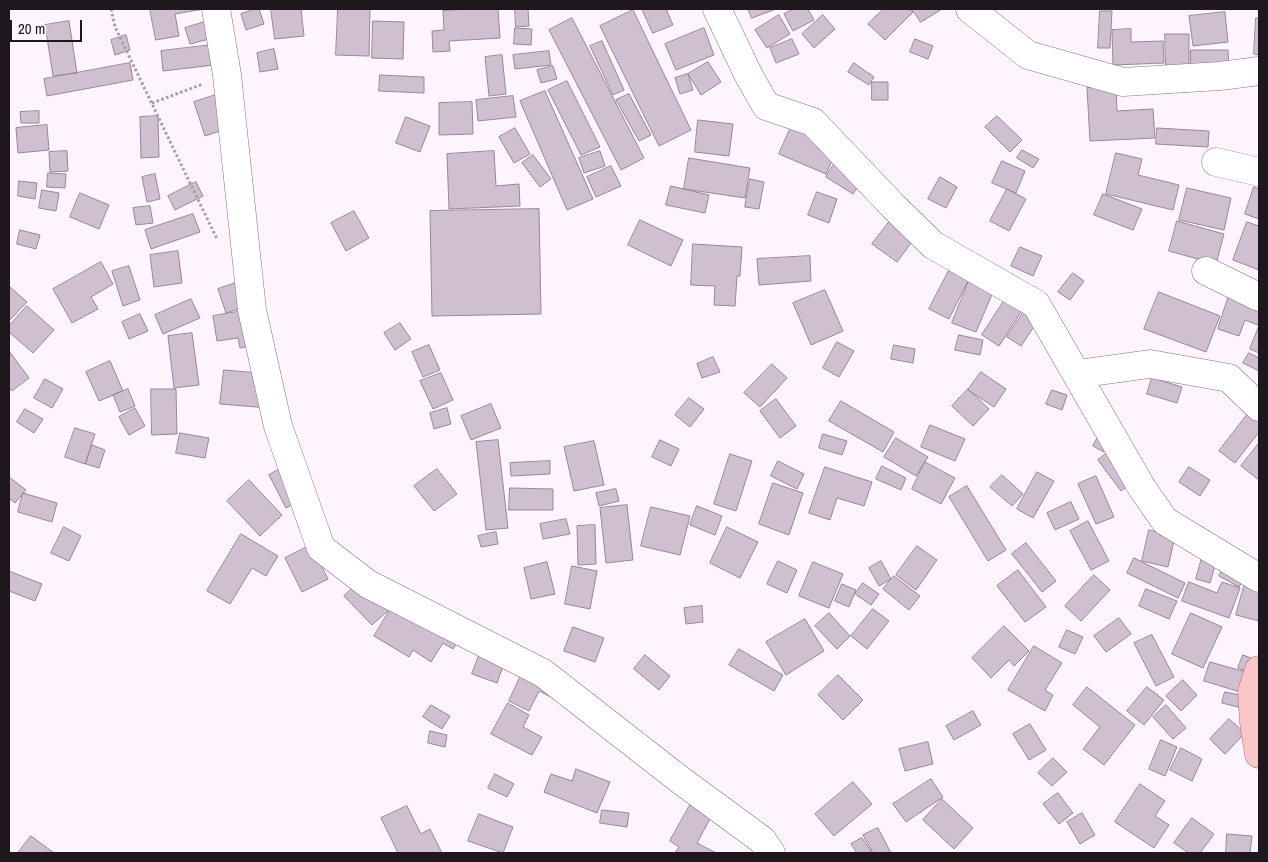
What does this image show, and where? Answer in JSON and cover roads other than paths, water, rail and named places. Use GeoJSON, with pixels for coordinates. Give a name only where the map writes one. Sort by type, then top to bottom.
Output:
{"type":"FeatureCollection","features":[{"type":"Feature","properties":{"kind":"main road"},"geometry":{"type":"LineString","coordinates":[[1259,670],[1252,692],[1259,754]]}},
{"type":"Feature","properties":{"kind":"street"},"geometry":{"type":"LineString","coordinates":[[216,9],[227,76],[252,310],[278,426],[321,548],[368,584],[543,673],[679,779],[762,840],[771,853]]}},
{"type":"Feature","properties":{"kind":"street"},"geometry":{"type":"LineString","coordinates":[[717,9],[748,74],[766,106],[814,122],[893,206],[933,245],[1036,304],[1142,488],[1166,521],[1259,578]]}},
{"type":"Feature","properties":{"kind":"street"},"geometry":{"type":"LineString","coordinates":[[970,9],[1028,55],[1123,82],[1220,76],[1259,71]]}},
{"type":"Feature","properties":{"kind":"street"},"geometry":{"type":"LineString","coordinates":[[1216,162],[1259,172]]}},
{"type":"Feature","properties":{"kind":"street"},"geometry":{"type":"LineString","coordinates":[[1206,272],[1259,298]]}},
{"type":"Feature","properties":{"kind":"street"},"geometry":{"type":"LineString","coordinates":[[1077,374],[1150,364],[1229,378],[1259,407]]}}]}
